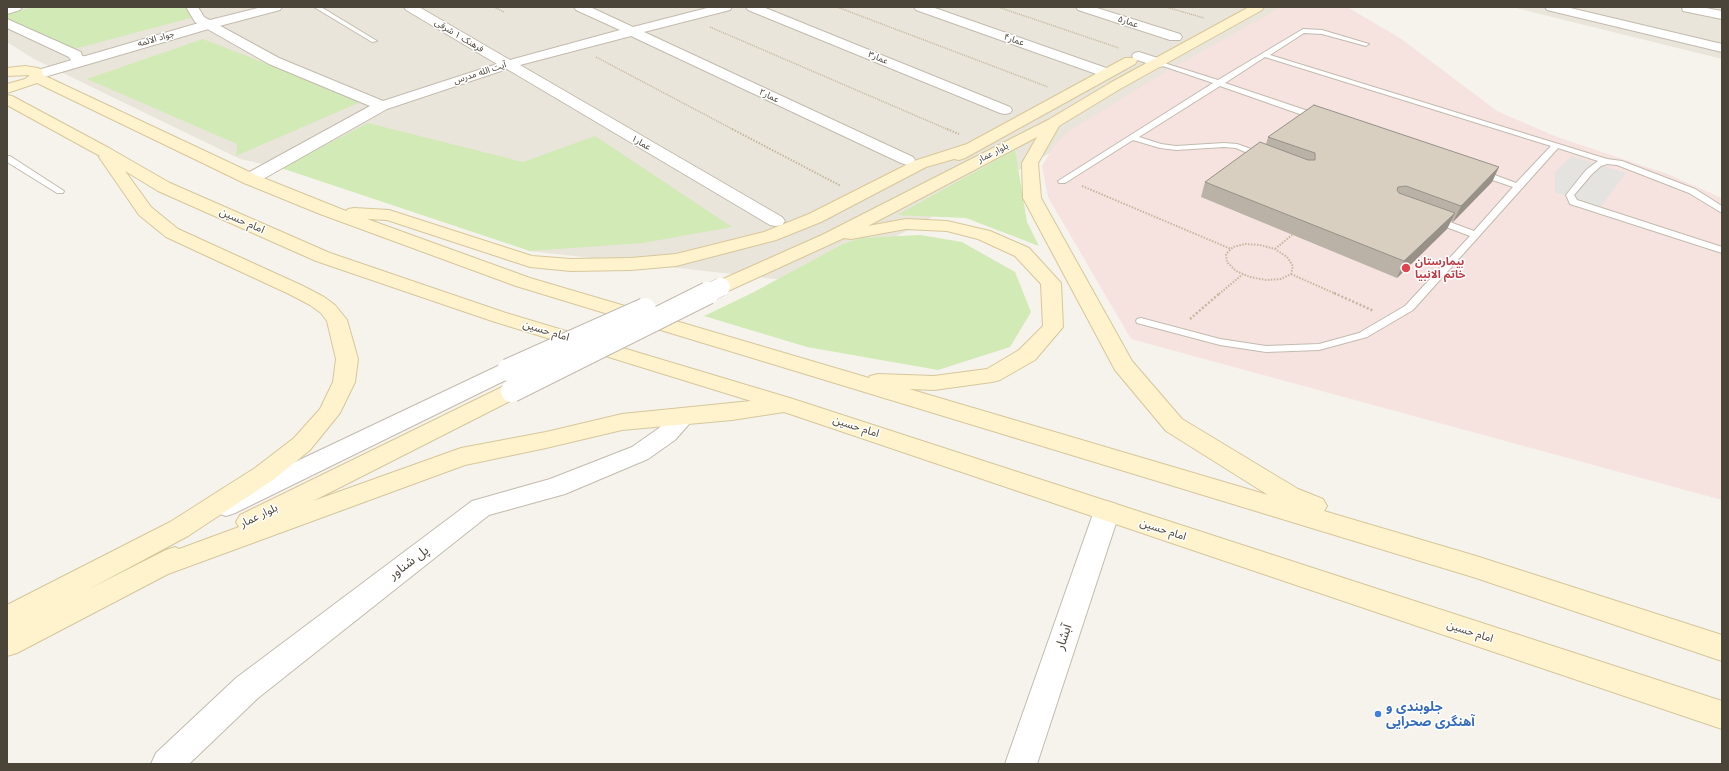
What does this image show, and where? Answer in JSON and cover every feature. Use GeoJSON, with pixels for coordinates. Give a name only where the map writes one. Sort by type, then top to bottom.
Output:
{"type":"FeatureCollection","features":[{"type":"Feature","properties":{"kind":"main road","name":"بلوار عمار"},"geometry":{"type":"LineString","coordinates":[[716,283],[817,231],[1068,94],[1232,7]]}},
{"type":"Feature","properties":{"kind":"main road","name":"بلوار عمار"},"geometry":{"type":"LineString","coordinates":[[716,283],[828,239],[1053,123],[1258,7]]}},
{"type":"Feature","properties":{"kind":"main road"},"geometry":{"type":"LineString","coordinates":[[7,61],[250,179],[326,210],[523,282],[1476,567],[1722,648]]}},
{"type":"Feature","properties":{"kind":"main road"},"geometry":{"type":"LineString","coordinates":[[7,72],[30,73]]}},
{"type":"Feature","properties":{"kind":"main road"},"geometry":{"type":"LineString","coordinates":[[7,89],[30,82],[30,73]]}},
{"type":"Feature","properties":{"kind":"main road","name":"امام حسین"},"geometry":{"type":"LineString","coordinates":[[7,99],[103,151],[164,187],[323,257],[499,317],[785,404],[1722,715]]}},
{"type":"Feature","properties":{"kind":"main road"},"geometry":{"type":"LineString","coordinates":[[1053,123],[1030,163],[1032,198],[1122,365],[1174,425],[1289,496],[1476,567]]}},
{"type":"Feature","properties":{"kind":"main road"},"geometry":{"type":"LineString","coordinates":[[326,210],[389,215],[530,261],[571,264],[631,264],[676,260],[770,236],[814,218],[920,164],[975,146]]}},
{"type":"Feature","properties":{"kind":"main road"},"geometry":{"type":"LineString","coordinates":[[7,619],[179,529],[264,474],[302,444],[329,413],[344,382],[347,359],[337,320],[328,309],[317,300],[172,233],[145,211],[103,151]]}},
{"type":"Feature","properties":{"kind":"main road"},"geometry":{"type":"LineString","coordinates":[[828,239],[906,224],[947,226],[984,235],[1022,252],[1051,283],[1053,327],[1027,354],[992,375],[934,383],[846,379]]}},
{"type":"Feature","properties":{"kind":"main road","name":"بلوار عمار"},"geometry":{"type":"LineString","coordinates":[[7,644],[163,565],[510,380]]}},
{"type":"Feature","properties":{"kind":"main road"},"geometry":{"type":"LineString","coordinates":[[163,565],[461,457],[546,440],[622,422],[682,417],[785,404]]}},
{"type":"Feature","properties":{"kind":"street"},"geometry":{"type":"LineString","coordinates":[[7,10],[16,7]]}},
{"type":"Feature","properties":{"kind":"street"},"geometry":{"type":"LineString","coordinates":[[192,7],[203,22],[274,61],[382,106]]}},
{"type":"Feature","properties":{"kind":"street","name":"جواد الائمه"},"geometry":{"type":"LineString","coordinates":[[30,73],[203,22],[247,7]]}},
{"type":"Feature","properties":{"kind":"street","name":"جواد الائمه"},"geometry":{"type":"LineString","coordinates":[[203,22],[276,7]]}},
{"type":"Feature","properties":{"kind":"street","name":"فرهنک ۱ شرقی"},"geometry":{"type":"LineString","coordinates":[[410,7],[507,65]]}},
{"type":"Feature","properties":{"kind":"street","name":"عمار۲"},"geometry":{"type":"LineString","coordinates":[[580,7],[907,160]]}},
{"type":"Feature","properties":{"kind":"street","name":"آیت الله مدرس"},"geometry":{"type":"LineString","coordinates":[[250,179],[382,106],[507,65],[574,46],[726,7]]}},
{"type":"Feature","properties":{"kind":"street","name":"عمار۳"},"geometry":{"type":"LineString","coordinates":[[752,7],[1005,110]]}},
{"type":"Feature","properties":{"kind":"street","name":"عمار۴"},"geometry":{"type":"LineString","coordinates":[[920,7],[1108,73]]}},
{"type":"Feature","properties":{"kind":"street","name":"عمار۵"},"geometry":{"type":"LineString","coordinates":[[1082,7],[1175,37]]}},
{"type":"Feature","properties":{"kind":"street"},"geometry":{"type":"LineString","coordinates":[[1550,7],[1722,48]]}},
{"type":"Feature","properties":{"kind":"street"},"geometry":{"type":"LineString","coordinates":[[1664,34],[1687,7],[1722,15]]}},
{"type":"Feature","properties":{"kind":"street"},"geometry":{"type":"LineString","coordinates":[[7,23],[81,57]]}},
{"type":"Feature","properties":{"kind":"street"},"geometry":{"type":"LineString","coordinates":[[1139,56],[1159,63]]}},
{"type":"Feature","properties":{"kind":"street","name":"عمار۱"},"geometry":{"type":"LineString","coordinates":[[507,65],[776,221]]}},
{"type":"Feature","properties":{"kind":"street"},"geometry":{"type":"LineString","coordinates":[[179,529],[510,380],[716,283]]}},
{"type":"Feature","properties":{"kind":"street","name":"پل شناور"},"geometry":{"type":"LineString","coordinates":[[167,764],[247,688],[481,508],[556,488],[640,453],[667,434],[682,417]]}},
{"type":"Feature","properties":{"kind":"street","name":"آبشار"},"geometry":{"type":"LineString","coordinates":[[1022,764],[1107,511]]}},
{"type":"Feature","properties":{"kind":"lane"},"geometry":{"type":"LineString","coordinates":[[317,7],[374,41]]}},
{"type":"Feature","properties":{"kind":"lane"},"geometry":{"type":"LineString","coordinates":[[1064,180],[1303,31],[1322,32],[1366,44]]}},
{"type":"Feature","properties":{"kind":"lane"},"geometry":{"type":"LineString","coordinates":[[1264,55],[1606,161],[1619,163],[1692,191],[1722,210]]}},
{"type":"Feature","properties":{"kind":"lane"},"geometry":{"type":"LineString","coordinates":[[1159,63],[1324,119]]}},
{"type":"Feature","properties":{"kind":"lane"},"geometry":{"type":"LineString","coordinates":[[1132,137],[1160,146],[1176,148],[1200,145],[1237,146],[1272,159]]}},
{"type":"Feature","properties":{"kind":"lane"},"geometry":{"type":"LineString","coordinates":[[1141,321],[1220,342],[1266,349],[1319,348],[1363,335],[1409,308],[1556,145]]}},
{"type":"Feature","properties":{"kind":"lane"},"geometry":{"type":"LineString","coordinates":[[7,158],[60,192]]}},
{"type":"Feature","properties":{"kind":"lane"},"geometry":{"type":"LineString","coordinates":[[1606,161],[1598,164],[1589,172],[1570,196],[1573,202],[1722,250]]}},
{"type":"Feature","properties":{"kind":"lane"},"geometry":{"type":"LineString","coordinates":[[1473,170],[1518,186]]}},
{"type":"Feature","properties":{"kind":"lane"},"geometry":{"type":"LineString","coordinates":[[1425,216],[1476,235]]}},
{"type":"Feature","properties":{"kind":"path"},"geometry":{"type":"LineString","coordinates":[[494,7],[504,12]]}},
{"type":"Feature","properties":{"kind":"path"},"geometry":{"type":"LineString","coordinates":[[837,7],[1068,94]]}},
{"type":"Feature","properties":{"kind":"path"},"geometry":{"type":"LineString","coordinates":[[998,7],[1130,51],[1139,56]]}},
{"type":"Feature","properties":{"kind":"path"},"geometry":{"type":"LineString","coordinates":[[1166,7],[1208,20]]}},
{"type":"Feature","properties":{"kind":"path"},"geometry":{"type":"LineString","coordinates":[[687,17],[975,146]]}},
{"type":"Feature","properties":{"kind":"path"},"geometry":{"type":"LineString","coordinates":[[574,46],[859,195]]}},
{"type":"Feature","properties":{"kind":"path"},"geometry":{"type":"LineString","coordinates":[[1064,180],[1231,249]]}},
{"type":"Feature","properties":{"kind":"path"},"geometry":{"type":"LineString","coordinates":[[1275,249],[1292,235]]}},
{"type":"Feature","properties":{"kind":"path"},"geometry":{"type":"LineString","coordinates":[[1245,244],[1260,245],[1275,249],[1287,257],[1293,266],[1291,274],[1281,279],[1266,280],[1250,277],[1236,271],[1227,262],[1226,254],[1231,249],[1245,244]]}},
{"type":"Feature","properties":{"kind":"path"},"geometry":{"type":"LineString","coordinates":[[1176,330],[1243,274]]}},
{"type":"Feature","properties":{"kind":"path"},"geometry":{"type":"LineString","coordinates":[[1291,274],[1392,318]]}},
{"type":"Feature","properties":{"kind":"shaded area"},"geometry":{"type":"Polygon","coordinates":[[[7,7],[1320,7],[810,283],[530,251],[295,171],[240,159],[34,59],[7,42],[7,7]]]}},
{"type":"Feature","properties":{"kind":"shaded area","name":"بیمارستان خاتم الانبیا"},"geometry":{"type":"Polygon","coordinates":[[[1282,7],[1347,7],[1400,38],[1497,111],[1557,137],[1665,173],[1722,198],[1722,500],[1131,339],[1048,197],[1042,166],[1056,143],[1071,130],[1167,71],[1282,7]]]}},
{"type":"Feature","properties":{"kind":"shaded area"},"geometry":{"type":"Polygon","coordinates":[[[1512,7],[1722,7],[1722,59],[1512,7]]]}},
{"type":"Feature","properties":{"kind":"shaded area"},"geometry":{"type":"Polygon","coordinates":[[[1571,156],[1626,173],[1600,208],[1555,192],[1555,172],[1571,156]]]}},
{"type":"Feature","properties":{"kind":"green space"},"geometry":{"type":"Polygon","coordinates":[[[33,7],[192,7],[202,15],[63,52],[7,22],[7,14],[33,7]]]}},
{"type":"Feature","properties":{"kind":"green space"},"geometry":{"type":"Polygon","coordinates":[[[203,39],[363,101],[236,156],[237,144],[87,79],[203,39]]]}},
{"type":"Feature","properties":{"kind":"green space"},"geometry":{"type":"Polygon","coordinates":[[[368,123],[523,162],[595,136],[732,227],[643,243],[530,251],[281,168],[368,123]]]}},
{"type":"Feature","properties":{"kind":"green space"},"geometry":{"type":"Polygon","coordinates":[[[1015,150],[1027,222],[1039,246],[966,218],[897,215],[1015,150]]]}},
{"type":"Feature","properties":{"kind":"green space"},"geometry":{"type":"Polygon","coordinates":[[[920,235],[962,242],[1015,272],[1031,312],[1010,347],[938,370],[807,347],[704,316],[752,293],[843,244],[861,238],[920,235]]]}},
{"type":"Feature","properties":{"kind":"building"},"geometry":{"type":"Polygon","coordinates":[[[1314,105],[1499,167],[1461,206],[1406,186],[1398,187],[1397,190],[1399,193],[1455,213],[1404,261],[1205,182],[1260,142],[1308,160],[1315,160],[1315,153],[1268,137],[1314,105]]]}},
{"type":"Feature","properties":{"kind":"place","name":"بیمارستان خاتم الانبیا"},"geometry":{"type":"Point","coordinates":[1406,268]}},
{"type":"Feature","properties":{"kind":"place","name":"جلوبندی و آهنگری صحرایی"},"geometry":{"type":"Point","coordinates":[1378,714]}}]}
